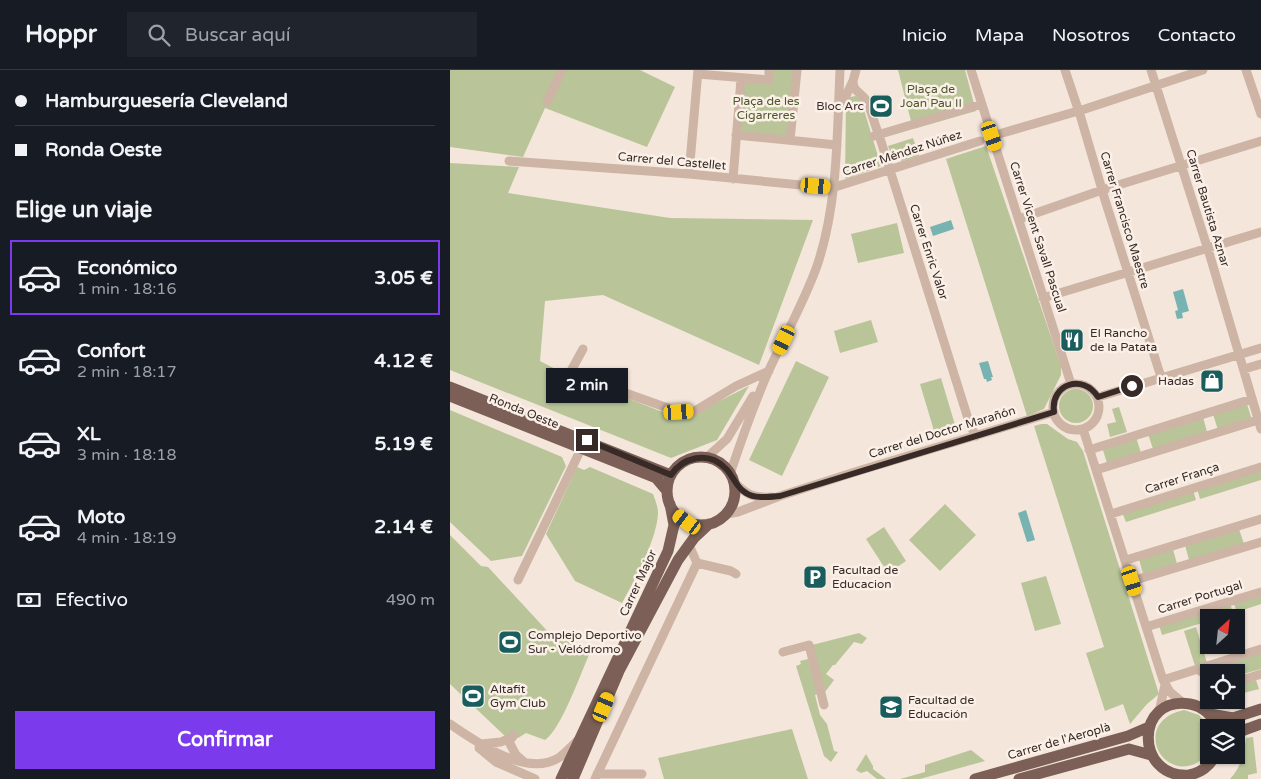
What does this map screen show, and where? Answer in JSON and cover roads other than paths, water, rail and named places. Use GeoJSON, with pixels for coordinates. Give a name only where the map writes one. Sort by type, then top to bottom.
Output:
{"type":"FeatureCollection","features":[{"type":"Feature","properties":{"kind":"main road","name":"Ronda Oeste"},"geometry":{"type":"LineString","coordinates":[[450,387],[671,475]]}},
{"type":"Feature","properties":{"kind":"main road","name":"Ronda Oeste"},"geometry":{"type":"LineString","coordinates":[[450,396],[656,478],[667,491]]}},
{"type":"Feature","properties":{"kind":"main road"},"geometry":{"type":"LineString","coordinates":[[692,458],[706,458],[716,461],[732,478],[735,494],[732,506],[726,514],[709,524],[696,525],[687,522],[677,514],[670,504],[667,491],[671,475],[682,463],[692,458]]}},
{"type":"Feature","properties":{"kind":"main road","name":"Carrer Major"},"geometry":{"type":"LineString","coordinates":[[561,779],[668,551],[674,525],[670,504]]}},
{"type":"Feature","properties":{"kind":"main road","name":"Carrer Major"},"geometry":{"type":"LineString","coordinates":[[573,779],[619,671],[678,560],[694,538],[709,524]]}},
{"type":"Feature","properties":{"kind":"main road"},"geometry":{"type":"LineString","coordinates":[[1210,764],[1189,777],[1174,774],[1166,775],[1151,755],[1148,746],[1149,727],[1160,712],[1175,704],[1193,704],[1210,714],[1212,719]]}},
{"type":"Feature","properties":{"kind":"main road"},"geometry":{"type":"LineString","coordinates":[[1210,714],[1233,718],[1261,709]]}},
{"type":"Feature","properties":{"kind":"main road"},"geometry":{"type":"LineString","coordinates":[[1245,730],[1261,724]]}},
{"type":"Feature","properties":{"kind":"main road","name":"Carrer de l'Aeroplà"},"geometry":{"type":"LineString","coordinates":[[975,779],[1128,736],[1149,727]]}},
{"type":"Feature","properties":{"kind":"main road","name":"Carrer de l'Aeroplà"},"geometry":{"type":"LineString","coordinates":[[1019,779],[1129,749],[1151,755]]}},
{"type":"Feature","properties":{"kind":"street"},"geometry":{"type":"LineString","coordinates":[[547,102],[562,70]]}},
{"type":"Feature","properties":{"kind":"street"},"geometry":{"type":"LineString","coordinates":[[689,174],[698,72],[741,79],[768,80],[770,70]]}},
{"type":"Feature","properties":{"kind":"street"},"geometry":{"type":"LineString","coordinates":[[790,140],[796,70]]}},
{"type":"Feature","properties":{"kind":"street"},"geometry":{"type":"LineString","coordinates":[[780,496],[763,497],[749,495],[744,493],[732,478],[745,429],[816,266],[831,206],[837,145],[840,70]]}},
{"type":"Feature","properties":{"kind":"street"},"geometry":{"type":"LineString","coordinates":[[838,112],[853,81],[856,70]]}},
{"type":"Feature","properties":{"kind":"street","name":"Carrer Vicent Savall Pascual"},"geometry":{"type":"LineString","coordinates":[[971,70],[1071,384]]}},
{"type":"Feature","properties":{"kind":"street","name":"Carrer Francisco Maestre"},"geometry":{"type":"LineString","coordinates":[[1065,70],[1161,377]]}},
{"type":"Feature","properties":{"kind":"street","name":"Carrer Bautista Aznar"},"geometry":{"type":"LineString","coordinates":[[1151,70],[1208,248],[1260,424]]}},
{"type":"Feature","properties":{"kind":"street"},"geometry":{"type":"LineString","coordinates":[[992,136],[1079,111],[1203,70]]}},
{"type":"Feature","properties":{"kind":"street"},"geometry":{"type":"LineString","coordinates":[[1246,70],[1261,114]]}},
{"type":"Feature","properties":{"kind":"street"},"geometry":{"type":"LineString","coordinates":[[733,179],[741,79]]}},
{"type":"Feature","properties":{"kind":"street","name":"Carrer Enric Valor"},"geometry":{"type":"LineString","coordinates":[[853,81],[853,87],[866,102],[907,223],[970,425],[976,436]]}},
{"type":"Feature","properties":{"kind":"street"},"geometry":{"type":"LineString","coordinates":[[876,136],[982,104]]}},
{"type":"Feature","properties":{"kind":"street"},"geometry":{"type":"LineString","coordinates":[[736,135],[837,145]]}},
{"type":"Feature","properties":{"kind":"street","name":"Carrer Méndez Núñez"},"geometry":{"type":"LineString","coordinates":[[832,188],[980,141]]}},
{"type":"Feature","properties":{"kind":"street"},"geometry":{"type":"LineString","coordinates":[[1019,219],[1102,190],[1261,141]]}},
{"type":"Feature","properties":{"kind":"street","name":"Carrer del Castellet"},"geometry":{"type":"LineString","coordinates":[[509,161],[689,174],[832,188]]}},
{"type":"Feature","properties":{"kind":"street"},"geometry":{"type":"LineString","coordinates":[[1044,298],[1261,232]]}},
{"type":"Feature","properties":{"kind":"street"},"geometry":{"type":"LineString","coordinates":[[583,349],[572,369],[576,374],[679,412],[693,412],[736,386],[769,371]]}},
{"type":"Feature","properties":{"kind":"street"},"geometry":{"type":"LineString","coordinates":[[1098,397],[1259,349],[1261,363],[1244,369]]}},
{"type":"Feature","properties":{"kind":"street"},"geometry":{"type":"LineString","coordinates":[[706,458],[727,439],[769,371]]}},
{"type":"Feature","properties":{"kind":"street"},"geometry":{"type":"LineString","coordinates":[[1071,384],[1088,386],[1098,397],[1100,411],[1097,419],[1090,426],[1072,430],[1061,425],[1057,419],[1054,412],[1055,397],[1060,390],[1071,384]]}},
{"type":"Feature","properties":{"kind":"street"},"geometry":{"type":"LineString","coordinates":[[1089,450],[1252,399]]}},
{"type":"Feature","properties":{"kind":"street","name":"Carrer del Doctor Marañón"},"geometry":{"type":"LineString","coordinates":[[780,496],[1054,412]]}},
{"type":"Feature","properties":{"kind":"street"},"geometry":{"type":"LineString","coordinates":[[1096,470],[1260,424]]}},
{"type":"Feature","properties":{"kind":"street"},"geometry":{"type":"LineString","coordinates":[[1083,429],[1164,682],[1183,703]]}},
{"type":"Feature","properties":{"kind":"street"},"geometry":{"type":"LineString","coordinates":[[518,580],[582,449]]}},
{"type":"Feature","properties":{"kind":"street","name":"Carrer França"},"geometry":{"type":"LineString","coordinates":[[1110,514],[1261,466]]}},
{"type":"Feature","properties":{"kind":"street"},"geometry":{"type":"LineString","coordinates":[[726,514],[738,512],[780,496]]}},
{"type":"Feature","properties":{"kind":"street"},"geometry":{"type":"LineString","coordinates":[[1126,560],[1261,519]]}},
{"type":"Feature","properties":{"kind":"street"},"geometry":{"type":"LineString","coordinates":[[1132,581],[1261,542]]}},
{"type":"Feature","properties":{"kind":"street"},"geometry":{"type":"LineString","coordinates":[[642,774],[596,776],[697,563],[689,545]]}},
{"type":"Feature","properties":{"kind":"street"},"geometry":{"type":"LineString","coordinates":[[678,560],[731,571],[736,574]]}},
{"type":"Feature","properties":{"kind":"street","name":"Carrer Portugal"},"geometry":{"type":"LineString","coordinates":[[1146,627],[1261,592]]}},
{"type":"Feature","properties":{"kind":"street"},"geometry":{"type":"LineString","coordinates":[[783,652],[809,645],[824,705]]}},
{"type":"Feature","properties":{"kind":"street"},"geometry":{"type":"LineString","coordinates":[[1164,682],[1197,669],[1261,649]]}},
{"type":"Feature","properties":{"kind":"street"},"geometry":{"type":"LineString","coordinates":[[1245,679],[1261,674]]}},
{"type":"Feature","properties":{"kind":"street"},"geometry":{"type":"LineString","coordinates":[[1160,712],[1164,682]]}},
{"type":"Feature","properties":{"kind":"street"},"geometry":{"type":"LineString","coordinates":[[450,724],[503,756],[525,762],[546,762],[559,757],[579,739]]}},
{"type":"Feature","properties":{"kind":"street"},"geometry":{"type":"LineString","coordinates":[[450,724],[496,762],[535,779]]}},
{"type":"Feature","properties":{"kind":"street"},"geometry":{"type":"LineString","coordinates":[[481,744],[501,742],[513,736],[509,742],[511,748],[525,762]]}},
{"type":"Feature","properties":{"kind":"water"},"geometry":{"type":"Polygon","coordinates":[[[951,220],[954,229],[933,236],[930,227],[951,220]]]}},
{"type":"Feature","properties":{"kind":"water"},"geometry":{"type":"Polygon","coordinates":[[[1183,289],[1189,311],[1182,313],[1183,318],[1177,319],[1175,311],[1178,310],[1173,292],[1183,289]]]}},
{"type":"Feature","properties":{"kind":"water"},"geometry":{"type":"Polygon","coordinates":[[[988,361],[993,377],[991,377],[992,380],[987,382],[984,379],[979,363],[988,361]]]}},
{"type":"Feature","properties":{"kind":"water"},"geometry":{"type":"Polygon","coordinates":[[[1026,510],[1035,540],[1027,542],[1018,513],[1026,510]]]}},
{"type":"Feature","properties":{"kind":"place","name":"Bloc Arc"},"geometry":{"type":"Point","coordinates":[881,106]}},
{"type":"Feature","properties":{"kind":"place","name":"El Rancho de la Patata"},"geometry":{"type":"Point","coordinates":[1072,340]}},
{"type":"Feature","properties":{"kind":"place","name":"Hadas"},"geometry":{"type":"Point","coordinates":[1212,381]}},
{"type":"Feature","properties":{"kind":"place","name":"Facultad de Educacion"},"geometry":{"type":"Point","coordinates":[815,577]}},
{"type":"Feature","properties":{"kind":"place","name":"Complejo Deportivo Sur - Velódromo"},"geometry":{"type":"Point","coordinates":[510,642]}},
{"type":"Feature","properties":{"kind":"place","name":"Altafit Gym Club"},"geometry":{"type":"Point","coordinates":[473,696]}},
{"type":"Feature","properties":{"kind":"place","name":"Facultad de Educación"},"geometry":{"type":"Point","coordinates":[891,707]}},
{"type":"Feature","properties":{"kind":"park label","name":"Plaça de Joan Pau II"},"geometry":{"type":"Point","coordinates":[931,96]}},
{"type":"Feature","properties":{"kind":"park label","name":"Plaça de les Cigarreres"},"geometry":{"type":"Point","coordinates":[766,108]}}]}
